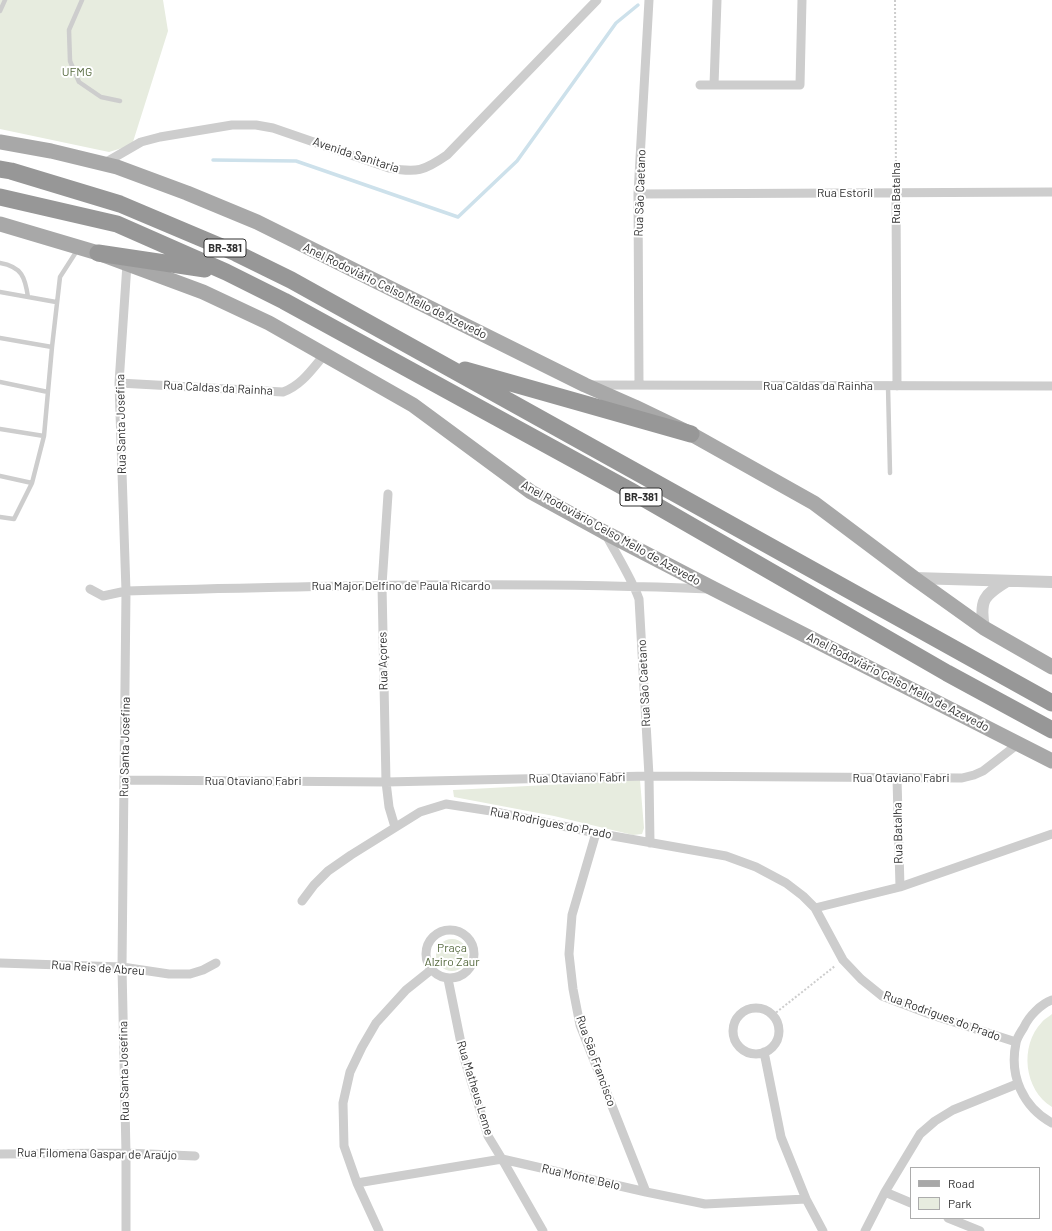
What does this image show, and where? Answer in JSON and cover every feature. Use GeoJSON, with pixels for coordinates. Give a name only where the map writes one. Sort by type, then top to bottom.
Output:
{"type":"FeatureCollection","features":[{"type":"Feature","properties":{"kind":"highway","name":"BR-381"},"geometry":{"type":"LineString","coordinates":[[0,169],[120,204],[236,253],[291,280],[1052,703]]}},
{"type":"Feature","properties":{"kind":"highway","name":"BR-381"},"geometry":{"type":"LineString","coordinates":[[0,197],[118,224],[226,272],[284,301],[631,492],[940,669],[1052,730]]}},
{"type":"Feature","properties":{"kind":"highway"},"geometry":{"type":"LineString","coordinates":[[98,253],[226,272]]}},
{"type":"Feature","properties":{"kind":"highway"},"geometry":{"type":"LineString","coordinates":[[436,361],[691,434]]}},
{"type":"Feature","properties":{"kind":"main road","name":"Anel Rodoviário Celso Mello de Azevedo"},"geometry":{"type":"LineString","coordinates":[[0,142],[51,151],[117,167],[188,193],[257,222],[585,385],[691,434],[814,503],[984,628],[1052,667]]}},
{"type":"Feature","properties":{"kind":"main road","name":"Anel Rodoviário Celso Mello de Azevedo"},"geometry":{"type":"LineString","coordinates":[[0,224],[98,253],[209,296],[269,323],[413,405],[531,492],[714,589],[1052,761]]}},
{"type":"Feature","properties":{"kind":"street","name":"Avenida Sanitaria"},"geometry":{"type":"LineString","coordinates":[[103,164],[141,142],[160,137],[232,124],[256,125],[273,128],[390,168],[408,172],[421,171],[447,155],[597,0]]}},
{"type":"Feature","properties":{"kind":"street","name":"Rua São Caetano"},"geometry":{"type":"LineString","coordinates":[[639,385],[638,194],[649,0]]}},
{"type":"Feature","properties":{"kind":"street"},"geometry":{"type":"LineString","coordinates":[[714,85],[718,0]]}},
{"type":"Feature","properties":{"kind":"street"},"geometry":{"type":"LineString","coordinates":[[700,85],[800,85],[802,0]]}},
{"type":"Feature","properties":{"kind":"street","name":"Rua Estoril"},"geometry":{"type":"LineString","coordinates":[[638,194],[1052,192]]}},
{"type":"Feature","properties":{"kind":"street","name":"Rua Batalha"},"geometry":{"type":"LineString","coordinates":[[892,386],[896,193]]}},
{"type":"Feature","properties":{"kind":"street","name":"Rua Santa Josefina"},"geometry":{"type":"LineString","coordinates":[[126,1231],[122,967],[126,591],[119,383],[127,264]]}},
{"type":"Feature","properties":{"kind":"street","name":"Rua Caldas da Rainha"},"geometry":{"type":"LineString","coordinates":[[119,383],[283,392],[293,388],[302,381],[325,354]]}},
{"type":"Feature","properties":{"kind":"street","name":"Rua Caldas da Rainha"},"geometry":{"type":"LineString","coordinates":[[585,385],[1052,386]]}},
{"type":"Feature","properties":{"kind":"street","name":"Rua Açores"},"geometry":{"type":"LineString","coordinates":[[388,494],[382,585],[386,782],[388,807],[395,827]]}},
{"type":"Feature","properties":{"kind":"street","name":"Rua São Caetano"},"geometry":{"type":"LineString","coordinates":[[604,532],[634,586],[639,599],[649,776],[650,843]]}},
{"type":"Feature","properties":{"kind":"street"},"geometry":{"type":"LineString","coordinates":[[914,578],[1052,582]]}},
{"type":"Feature","properties":{"kind":"street"},"geometry":{"type":"LineString","coordinates":[[984,628],[982,605],[984,600],[993,589],[1007,581]]}},
{"type":"Feature","properties":{"kind":"street","name":"Rua Major Delfino de Paula Ricardo"},"geometry":{"type":"LineString","coordinates":[[90,589],[103,596],[126,591],[382,585],[634,586],[714,589]]}},
{"type":"Feature","properties":{"kind":"street","name":"Rua Otaviano Fabri"},"geometry":{"type":"LineString","coordinates":[[125,780],[386,782],[649,776],[897,779],[962,778],[974,776],[983,771],[1018,744]]}},
{"type":"Feature","properties":{"kind":"street","name":"Rua Batalha"},"geometry":{"type":"LineString","coordinates":[[897,779],[900,887]]}},
{"type":"Feature","properties":{"kind":"street","name":"Rua Rodrigues do Prado"},"geometry":{"type":"LineString","coordinates":[[302,901],[314,884],[328,871],[351,855],[420,812],[446,804],[491,811],[596,833],[726,856],[756,867],[786,883],[803,896],[815,908],[843,960],[860,979],[882,996],[932,1015],[1016,1042]]}},
{"type":"Feature","properties":{"kind":"street","name":"Rua São Francisco"},"geometry":{"type":"LineString","coordinates":[[596,833],[572,915],[569,954],[573,989],[580,1025],[646,1192]]}},
{"type":"Feature","properties":{"kind":"street"},"geometry":{"type":"LineString","coordinates":[[815,908],[900,887],[1052,834]]}},
{"type":"Feature","properties":{"kind":"street"},"geometry":{"type":"LineString","coordinates":[[452,930],[461,933],[469,939],[473,947],[474,957],[472,966],[466,973],[457,978],[448,979],[439,976],[431,970],[427,962],[426,952],[428,943],[434,936],[442,931],[452,930]]}},
{"type":"Feature","properties":{"kind":"street","name":"Rua Reis de Abreu"},"geometry":{"type":"LineString","coordinates":[[0,963],[122,967],[169,974],[190,974],[203,970],[216,962]]}},
{"type":"Feature","properties":{"kind":"street"},"geometry":{"type":"LineString","coordinates":[[379,1231],[357,1183],[344,1146],[343,1103],[350,1072],[376,1023],[406,990],[431,970]]}},
{"type":"Feature","properties":{"kind":"street","name":"Rua Matheus Leme"},"geometry":{"type":"LineString","coordinates":[[448,979],[464,1058],[488,1136],[543,1231]]}},
{"type":"Feature","properties":{"kind":"street"},"geometry":{"type":"LineString","coordinates":[[1052,1000],[1047,1002],[1028,1019],[1016,1042],[1013,1063],[1017,1084],[1030,1107],[1052,1123]]}},
{"type":"Feature","properties":{"kind":"street"},"geometry":{"type":"LineString","coordinates":[[750,1008],[767,1010],[773,1015],[777,1022],[779,1029],[775,1043],[770,1049],[764,1052],[756,1054],[747,1052],[735,1041],[733,1033],[734,1025],[740,1014],[750,1008]]}},
{"type":"Feature","properties":{"kind":"street"},"geometry":{"type":"LineString","coordinates":[[764,1052],[781,1137],[806,1199],[823,1231]]}},
{"type":"Feature","properties":{"kind":"street"},"geometry":{"type":"LineString","coordinates":[[865,1231],[885,1192],[920,1134],[953,1110],[1017,1084]]}},
{"type":"Feature","properties":{"kind":"street","name":"Rua Filomena Gaspar de Araújo"},"geometry":{"type":"LineString","coordinates":[[0,1154],[126,1153],[194,1156]]}},
{"type":"Feature","properties":{"kind":"street","name":"Rua Monte Belo"},"geometry":{"type":"LineString","coordinates":[[357,1183],[502,1159],[705,1204],[806,1199]]}},
{"type":"Feature","properties":{"kind":"street"},"geometry":{"type":"LineString","coordinates":[[885,1192],[910,1203]]}},
{"type":"Feature","properties":{"kind":"street"},"geometry":{"type":"LineString","coordinates":[[950,1219],[980,1231]]}},
{"type":"Feature","properties":{"kind":"lane"},"geometry":{"type":"LineString","coordinates":[[0,11],[5,0]]}},
{"type":"Feature","properties":{"kind":"lane"},"geometry":{"type":"LineString","coordinates":[[82,0],[69,30],[70,61],[78,82],[100,97],[120,101]]}},
{"type":"Feature","properties":{"kind":"lane"},"geometry":{"type":"LineString","coordinates":[[0,516],[14,519],[32,483],[44,436],[56,302],[60,277],[80,247]]}},
{"type":"Feature","properties":{"kind":"lane"},"geometry":{"type":"LineString","coordinates":[[0,263],[11,265],[20,272],[25,280],[28,297]]}},
{"type":"Feature","properties":{"kind":"lane"},"geometry":{"type":"LineString","coordinates":[[0,292],[56,302]]}},
{"type":"Feature","properties":{"kind":"lane"},"geometry":{"type":"LineString","coordinates":[[0,338],[52,347]]}},
{"type":"Feature","properties":{"kind":"lane"},"geometry":{"type":"LineString","coordinates":[[0,382],[48,392]]}},
{"type":"Feature","properties":{"kind":"lane"},"geometry":{"type":"LineString","coordinates":[[890,473],[892,386]]}},
{"type":"Feature","properties":{"kind":"lane"},"geometry":{"type":"LineString","coordinates":[[0,428],[44,436]]}},
{"type":"Feature","properties":{"kind":"lane"},"geometry":{"type":"LineString","coordinates":[[0,476],[32,483]]}},
{"type":"Feature","properties":{"kind":"path","name":"Rua Batalha"},"geometry":{"type":"LineString","coordinates":[[895,0],[896,193]]}},
{"type":"Feature","properties":{"kind":"path"},"geometry":{"type":"LineString","coordinates":[[773,1015],[843,960]]}},
{"type":"Feature","properties":{"kind":"green space","name":"UFMG"},"geometry":{"type":"Polygon","coordinates":[[[0,0],[163,0],[168,31],[132,145],[109,152],[0,129],[0,0]]]}},
{"type":"Feature","properties":{"kind":"green space"},"geometry":{"type":"Polygon","coordinates":[[[640,780],[644,828],[642,834],[633,835],[554,816],[454,797],[453,790],[640,780]]]}},
{"type":"Feature","properties":{"kind":"green space","name":"Praça Alziro Zaur"},"geometry":{"type":"Polygon","coordinates":[[[452,939],[461,942],[465,946],[468,955],[465,964],[461,968],[452,971],[443,968],[439,964],[436,955],[439,946],[443,942],[452,939]]]}},
{"type":"Feature","properties":{"kind":"green space"},"geometry":{"type":"Polygon","coordinates":[[[1052,1014],[1052,1107],[1035,1090],[1030,1079],[1028,1055],[1030,1043],[1035,1032],[1043,1021],[1052,1014]]]}},
{"type":"Feature","properties":{"kind":"waterway"},"geometry":{"type":"LineString","coordinates":[[213,160],[296,161],[458,217],[517,161],[616,23],[638,5]]}}]}
